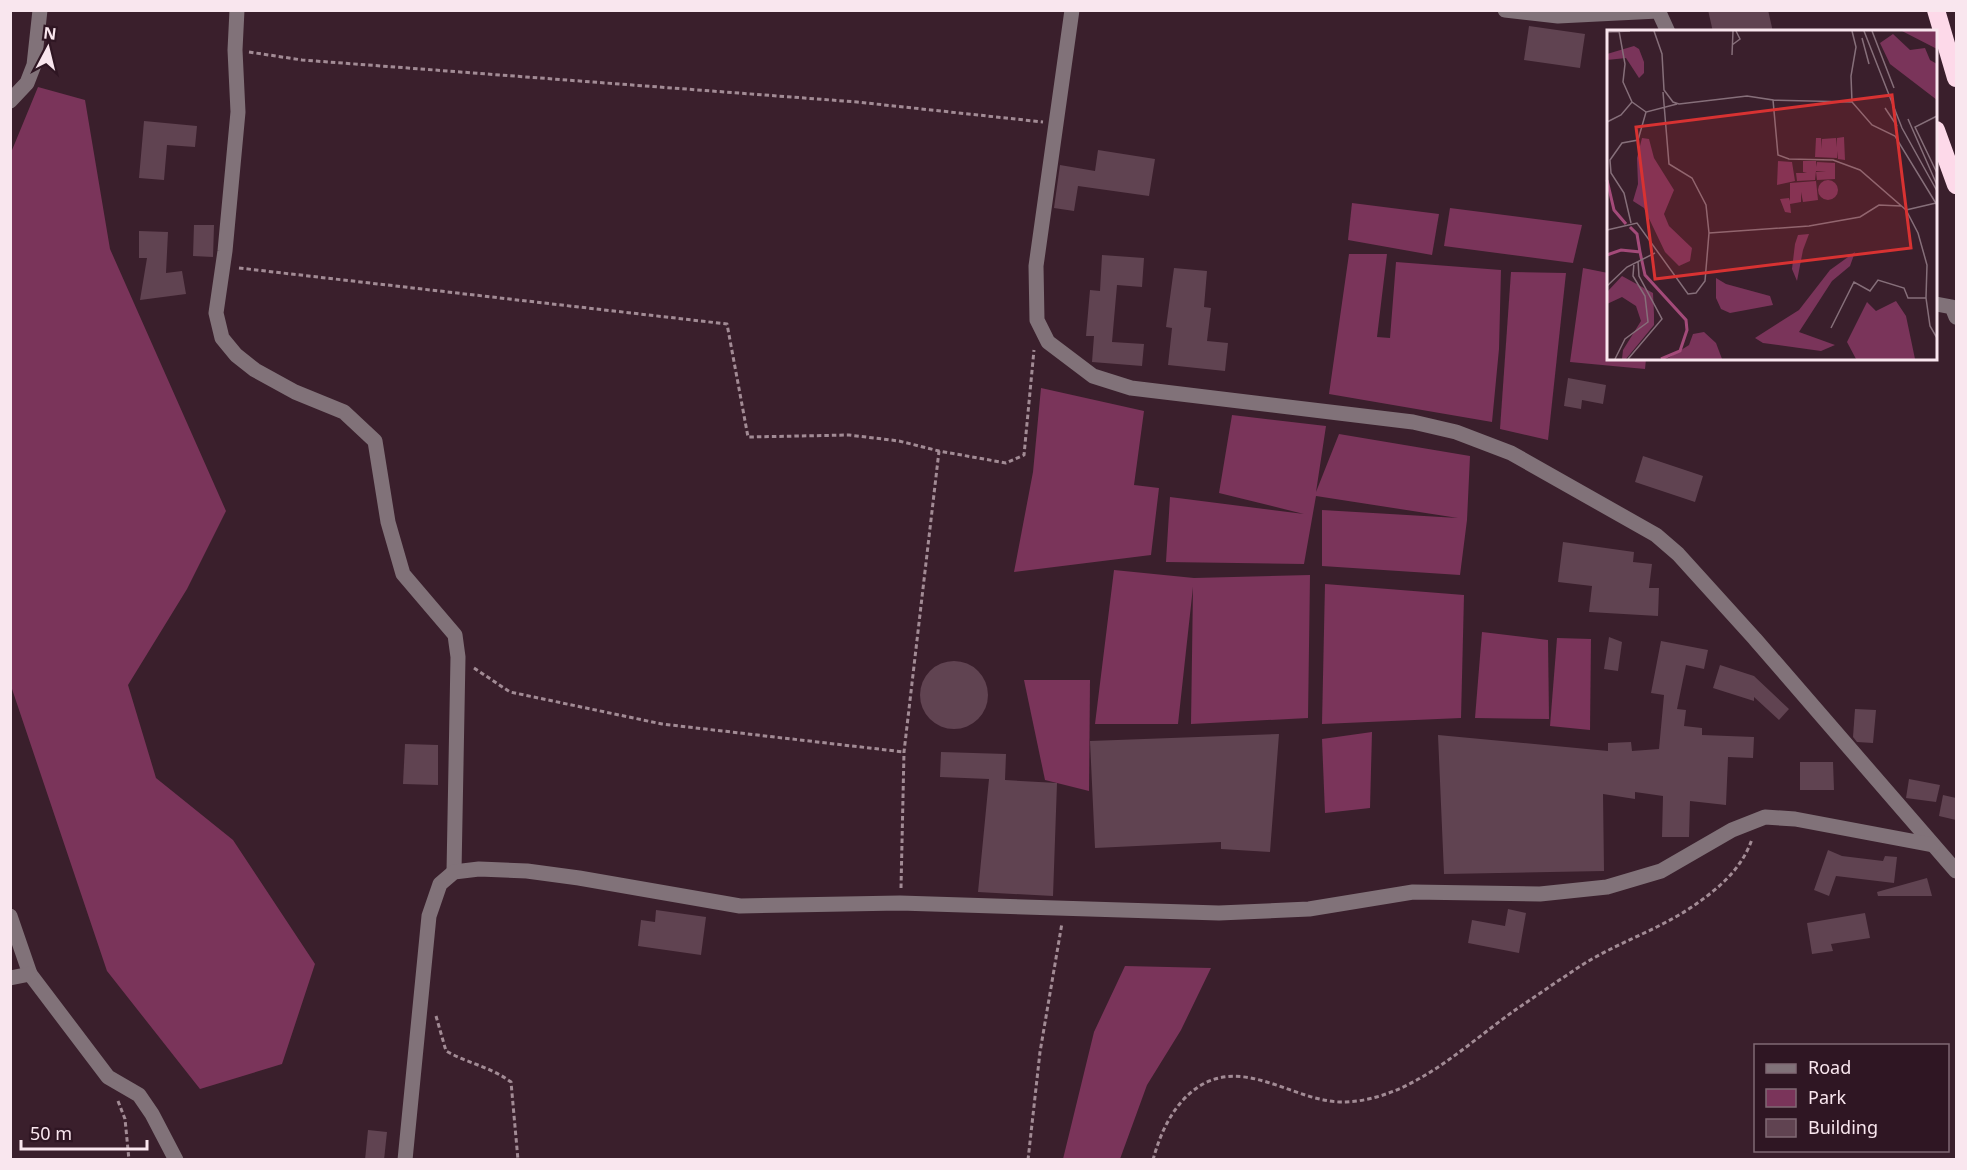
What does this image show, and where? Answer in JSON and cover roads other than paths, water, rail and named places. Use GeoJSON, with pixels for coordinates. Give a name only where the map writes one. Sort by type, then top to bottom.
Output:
{"type":"FeatureCollection","features":[{"type":"Feature","properties":{"kind":"highway"},"geometry":{"type":"LineString","coordinates":[[1936,10],[1956,78]]}},
{"type":"Feature","properties":{"kind":"highway"},"geometry":{"type":"LineString","coordinates":[[1937,135],[1956,185]]}},
{"type":"Feature","properties":{"kind":"street"},"geometry":{"type":"LineString","coordinates":[[10,100],[27,83],[34,65],[40,10]]}},
{"type":"Feature","properties":{"kind":"street"},"geometry":{"type":"LineString","coordinates":[[237,10],[235,50],[238,112],[223,266],[216,313],[222,338],[236,355],[255,370],[295,392],[344,412],[375,441],[388,522],[403,574],[455,635],[458,657],[454,872]]}},
{"type":"Feature","properties":{"kind":"street"},"geometry":{"type":"LineString","coordinates":[[1072,10],[1036,267],[1037,321],[1048,342],[1092,376],[1131,388],[1413,422],[1456,432],[1511,453],[1656,535],[1678,554],[1755,639],[1956,871]]}},
{"type":"Feature","properties":{"kind":"street"},"geometry":{"type":"LineString","coordinates":[[1505,10],[1558,16],[1658,10],[1667,30]]}},
{"type":"Feature","properties":{"kind":"street"},"geometry":{"type":"LineString","coordinates":[[1937,304],[1952,307],[1956,317]]}},
{"type":"Feature","properties":{"kind":"street"},"geometry":{"type":"LineString","coordinates":[[405,1160],[429,916],[440,884],[454,872],[479,869],[526,871],[741,906],[900,903],[1064,910],[1241,912],[1309,909],[1413,892],[1540,894],[1607,887],[1660,871],[1732,830],[1765,816],[1795,819],[1933,845]]}},
{"type":"Feature","properties":{"kind":"street"},"geometry":{"type":"LineString","coordinates":[[10,916],[30,974],[108,1077],[139,1095],[176,1160]]}},
{"type":"Feature","properties":{"kind":"street"},"geometry":{"type":"LineString","coordinates":[[10,978],[30,974]]}}]}
